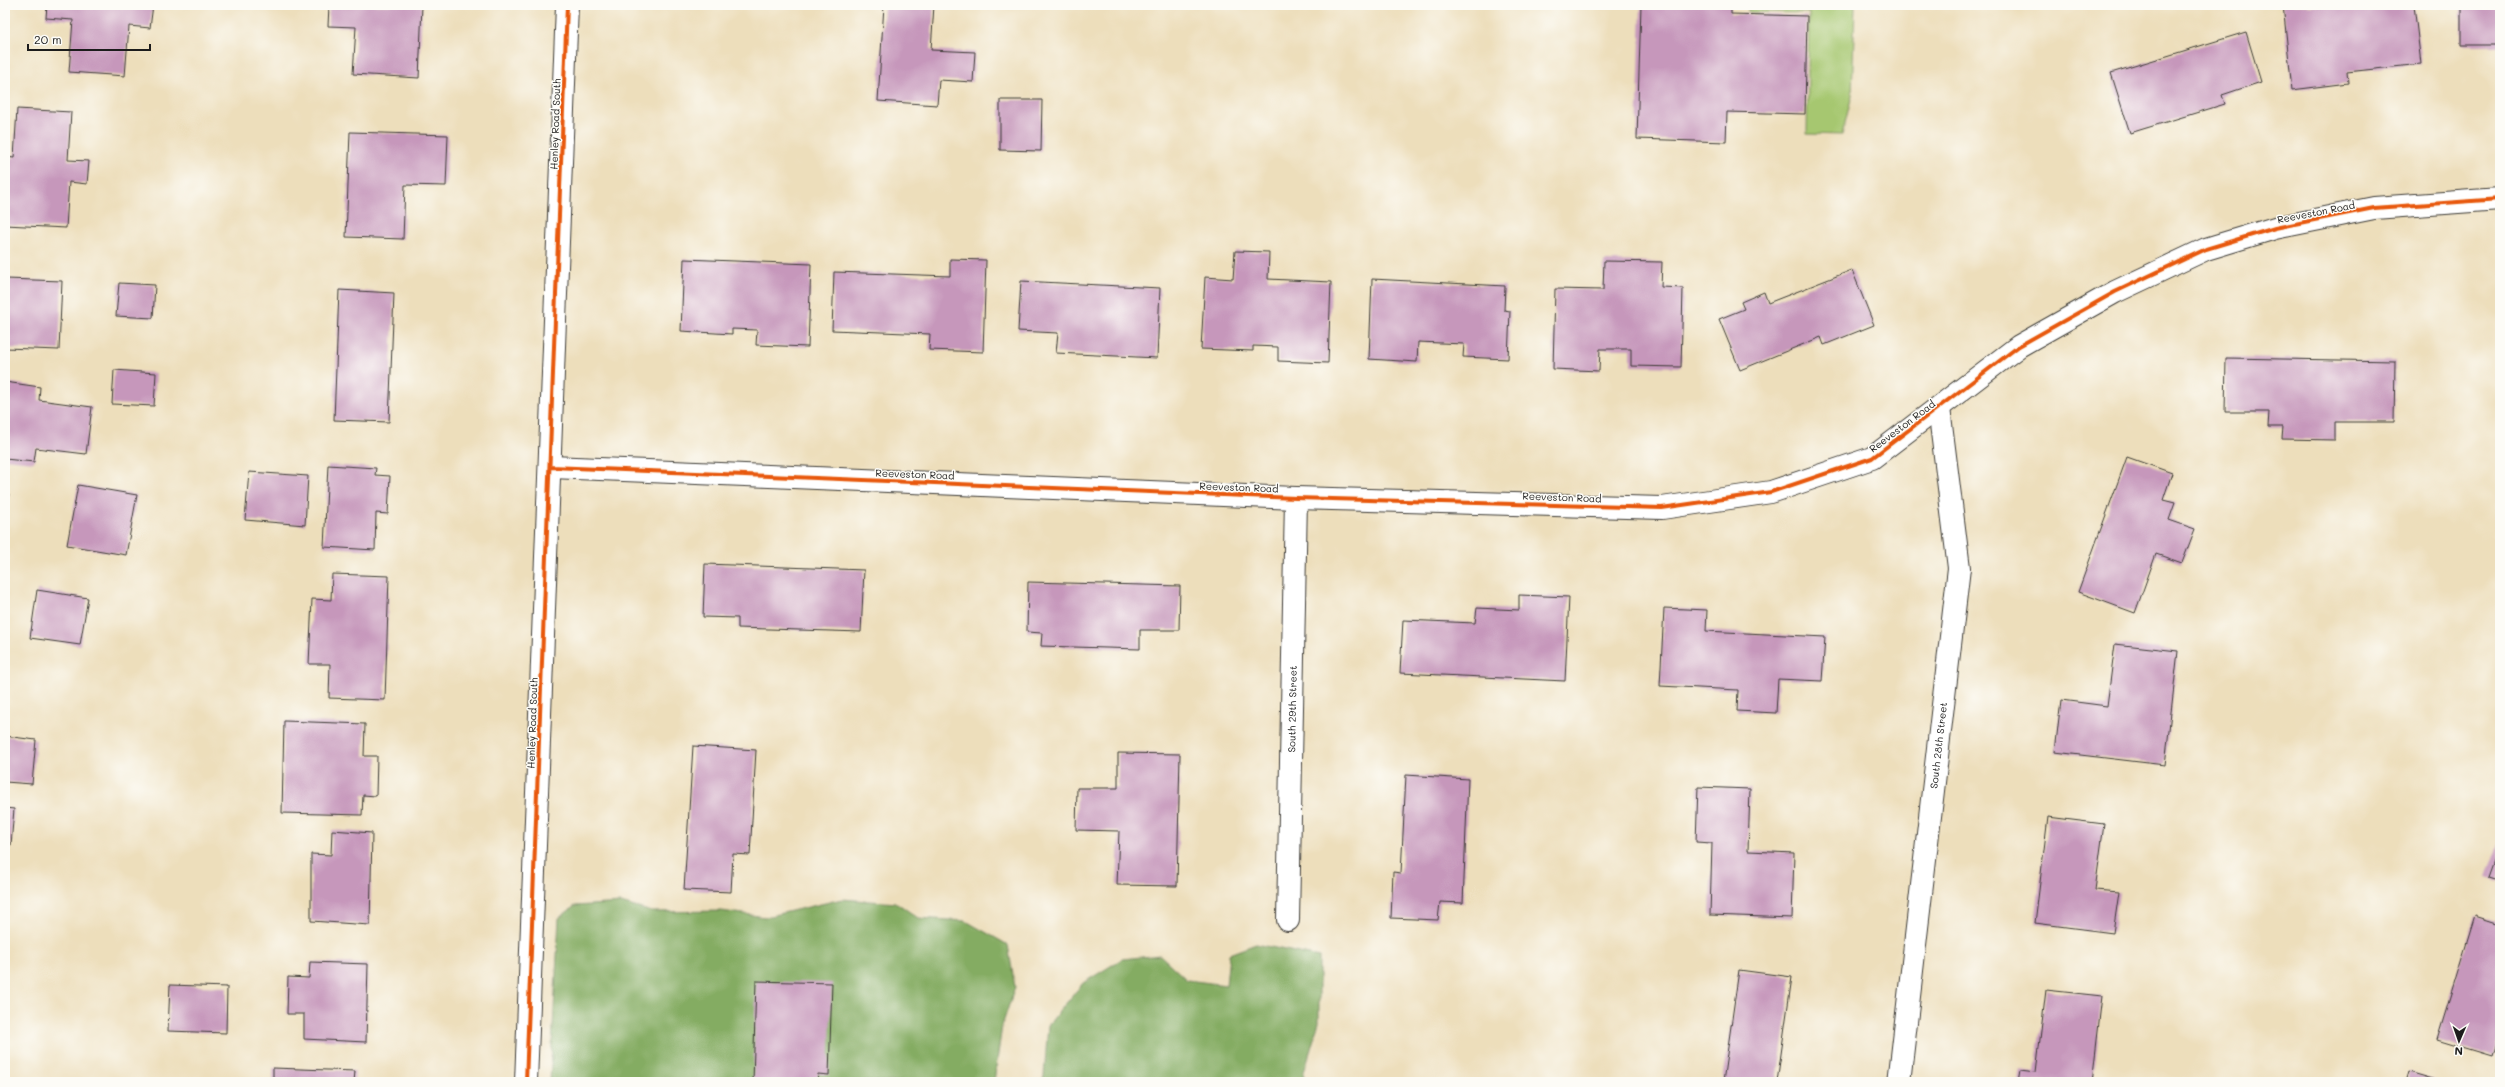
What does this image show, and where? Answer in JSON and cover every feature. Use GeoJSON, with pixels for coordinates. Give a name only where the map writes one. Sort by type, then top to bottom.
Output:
{"type":"FeatureCollection","features":[{"type":"Feature","properties":{"kind":"street","name":"Henley Road South"},"geometry":{"type":"LineString","coordinates":[[526,1082],[551,467],[567,5]]}},
{"type":"Feature","properties":{"kind":"street","name":"Reeveston Road"},"geometry":{"type":"LineString","coordinates":[[551,467],[1296,498],[1662,508],[1771,492],[1872,458],[2019,346],[2115,292],[2206,249],[2275,228],[2374,208],[2500,199]]}},
{"type":"Feature","properties":{"kind":"street","name":"South 28th Street"},"geometry":{"type":"LineString","coordinates":[[1899,1082],[1959,568],[1939,408]]}},
{"type":"Feature","properties":{"kind":"street","name":"South 29th Street"},"geometry":{"type":"LineString","coordinates":[[1288,920],[1296,498]]}},
{"type":"Feature","properties":{"kind":"green space"},"geometry":{"type":"Polygon","coordinates":[[[1748,5],[1855,5],[1852,95],[1842,135],[1807,134],[1809,13],[1748,12],[1748,5]]]}},
{"type":"Feature","properties":{"kind":"green space"},"geometry":{"type":"Polygon","coordinates":[[[842,899],[897,903],[918,918],[966,921],[1008,945],[1015,987],[1002,1026],[994,1082],[550,1082],[559,918],[575,906],[621,903],[652,912],[721,911],[766,917],[842,899]]]}},
{"type":"Feature","properties":{"kind":"green space"},"geometry":{"type":"Polygon","coordinates":[[[1256,944],[1319,957],[1319,1022],[1303,1075],[1306,1082],[1042,1082],[1044,1076],[1048,1025],[1083,983],[1122,959],[1160,955],[1187,980],[1226,985],[1229,954],[1256,944]]]}},
{"type":"Feature","properties":{"kind":"building"},"geometry":{"type":"Polygon","coordinates":[[[47,5],[153,5],[150,28],[129,26],[125,76],[69,72],[73,20],[46,18],[47,5]]]}},
{"type":"Feature","properties":{"kind":"building"},"geometry":{"type":"Polygon","coordinates":[[[329,5],[422,5],[419,78],[353,74],[356,27],[328,26],[329,5]]]}},
{"type":"Feature","properties":{"kind":"building"},"geometry":{"type":"Polygon","coordinates":[[[884,5],[934,5],[931,50],[975,52],[973,82],[939,80],[937,105],[878,101],[884,5]]]}},
{"type":"Feature","properties":{"kind":"building"},"geometry":{"type":"Polygon","coordinates":[[[1641,5],[1731,5],[1731,14],[1807,16],[1805,114],[1727,112],[1726,142],[1637,139],[1641,5]]]}},
{"type":"Feature","properties":{"kind":"building"},"geometry":{"type":"Polygon","coordinates":[[[2283,5],[2414,5],[2421,64],[2347,72],[2348,83],[2292,90],[2283,5]]]}},
{"type":"Feature","properties":{"kind":"building"},"geometry":{"type":"Polygon","coordinates":[[[2461,5],[2500,5],[2500,45],[2461,45],[2461,5]]]}},
{"type":"Feature","properties":{"kind":"building"},"geometry":{"type":"Polygon","coordinates":[[[2246,32],[2261,82],[2222,95],[2225,104],[2130,133],[2111,73],[2246,32]]]}},
{"type":"Feature","properties":{"kind":"building"},"geometry":{"type":"Polygon","coordinates":[[[1000,100],[1042,100],[1041,151],[1000,150],[1000,100]]]}},
{"type":"Feature","properties":{"kind":"building"},"geometry":{"type":"Polygon","coordinates":[[[17,109],[71,112],[68,160],[89,161],[87,184],[69,182],[66,228],[5,225],[6,157],[14,158],[17,109]]]}},
{"type":"Feature","properties":{"kind":"building"},"geometry":{"type":"Polygon","coordinates":[[[350,132],[448,135],[446,186],[405,185],[403,239],[346,237],[350,132]]]}},
{"type":"Feature","properties":{"kind":"building"},"geometry":{"type":"Polygon","coordinates":[[[1235,251],[1269,252],[1268,279],[1331,282],[1328,363],[1278,361],[1278,347],[1253,346],[1253,351],[1201,349],[1205,277],[1233,279],[1235,251]]]}},
{"type":"Feature","properties":{"kind":"building"},"geometry":{"type":"Polygon","coordinates":[[[684,259],[811,264],[808,347],[756,345],[757,330],[732,329],[732,334],[681,331],[684,259]]]}},
{"type":"Feature","properties":{"kind":"building"},"geometry":{"type":"Polygon","coordinates":[[[950,259],[986,260],[983,352],[929,350],[930,334],[832,330],[834,272],[950,276],[950,259]]]}},
{"type":"Feature","properties":{"kind":"building"},"geometry":{"type":"Polygon","coordinates":[[[1604,261],[1662,262],[1661,287],[1683,288],[1681,367],[1631,366],[1631,349],[1600,349],[1599,371],[1553,369],[1555,289],[1603,290],[1604,261]]]}},
{"type":"Feature","properties":{"kind":"building"},"geometry":{"type":"Polygon","coordinates":[[[1852,270],[1874,325],[1824,345],[1821,337],[1740,370],[1719,319],[1744,309],[1741,302],[1764,292],[1768,303],[1852,270]]]}},
{"type":"Feature","properties":{"kind":"building"},"geometry":{"type":"Polygon","coordinates":[[[6,279],[62,281],[59,350],[5,348],[6,279]]]}},
{"type":"Feature","properties":{"kind":"building"},"geometry":{"type":"Polygon","coordinates":[[[1372,279],[1505,286],[1504,310],[1510,311],[1508,359],[1463,357],[1464,344],[1418,342],[1417,362],[1369,359],[1372,279]]]}},
{"type":"Feature","properties":{"kind":"building"},"geometry":{"type":"Polygon","coordinates":[[[1021,281],[1160,288],[1157,358],[1056,353],[1058,333],[1018,331],[1021,281]]]}},
{"type":"Feature","properties":{"kind":"building"},"geometry":{"type":"Polygon","coordinates":[[[119,283],[155,285],[153,318],[116,316],[119,283]]]}},
{"type":"Feature","properties":{"kind":"building"},"geometry":{"type":"Polygon","coordinates":[[[339,290],[394,293],[389,422],[334,420],[339,290]]]}},
{"type":"Feature","properties":{"kind":"building"},"geometry":{"type":"Polygon","coordinates":[[[2226,358],[2395,361],[2394,422],[2335,422],[2335,440],[2282,439],[2283,427],[2268,427],[2269,412],[2225,412],[2226,358]]]}},
{"type":"Feature","properties":{"kind":"building"},"geometry":{"type":"Polygon","coordinates":[[[114,370],[156,373],[154,406],[112,404],[114,370]]]}},
{"type":"Feature","properties":{"kind":"building"},"geometry":{"type":"Polygon","coordinates":[[[5,382],[40,387],[39,400],[92,407],[86,454],[36,448],[34,462],[5,459],[5,382]]]}},
{"type":"Feature","properties":{"kind":"building"},"geometry":{"type":"Polygon","coordinates":[[[2127,457],[2172,473],[2163,500],[2175,503],[2169,520],[2195,529],[2182,563],[2156,554],[2135,613],[2078,592],[2127,457]]]}},
{"type":"Feature","properties":{"kind":"building"},"geometry":{"type":"Polygon","coordinates":[[[328,465],[376,468],[375,475],[390,476],[388,514],[376,513],[375,550],[324,547],[328,465]]]}},
{"type":"Feature","properties":{"kind":"building"},"geometry":{"type":"Polygon","coordinates":[[[249,472],[308,476],[305,525],[245,520],[249,472]]]}},
{"type":"Feature","properties":{"kind":"building"},"geometry":{"type":"Polygon","coordinates":[[[78,485],[137,495],[126,555],[67,545],[78,485]]]}},
{"type":"Feature","properties":{"kind":"building"},"geometry":{"type":"Polygon","coordinates":[[[5,494],[9,494],[6,509],[5,509],[5,494]]]}},
{"type":"Feature","properties":{"kind":"building"},"geometry":{"type":"Polygon","coordinates":[[[705,564],[864,570],[861,632],[738,628],[738,618],[703,617],[705,564]]]}},
{"type":"Feature","properties":{"kind":"building"},"geometry":{"type":"Polygon","coordinates":[[[332,574],[389,576],[385,700],[329,698],[330,664],[309,664],[312,599],[331,600],[332,574]]]}},
{"type":"Feature","properties":{"kind":"building"},"geometry":{"type":"Polygon","coordinates":[[[1028,582],[1180,586],[1179,630],[1140,630],[1140,649],[1041,646],[1042,633],[1027,632],[1028,582]]]}},
{"type":"Feature","properties":{"kind":"building"},"geometry":{"type":"Polygon","coordinates":[[[37,590],[88,598],[80,645],[30,638],[37,590]]]}},
{"type":"Feature","properties":{"kind":"building"},"geometry":{"type":"Polygon","coordinates":[[[1519,595],[1569,597],[1565,681],[1400,673],[1403,620],[1475,623],[1477,608],[1519,610],[1519,595]]]}},
{"type":"Feature","properties":{"kind":"building"},"geometry":{"type":"Polygon","coordinates":[[[1664,608],[1707,610],[1706,631],[1825,637],[1822,681],[1778,679],[1776,713],[1737,711],[1738,690],[1660,686],[1664,608]]]}},
{"type":"Feature","properties":{"kind":"building"},"geometry":{"type":"Polygon","coordinates":[[[2115,644],[2178,651],[2165,765],[2055,752],[2061,700],[2107,706],[2115,644]]]}},
{"type":"Feature","properties":{"kind":"building"},"geometry":{"type":"Polygon","coordinates":[[[284,721],[365,724],[364,756],[377,756],[376,796],[363,795],[362,815],[282,813],[284,721]]]}},
{"type":"Feature","properties":{"kind":"building"},"geometry":{"type":"Polygon","coordinates":[[[5,736],[36,740],[32,784],[5,782],[5,736]]]}},
{"type":"Feature","properties":{"kind":"building"},"geometry":{"type":"Polygon","coordinates":[[[693,746],[756,750],[750,855],[733,854],[731,892],[684,890],[693,746]]]}},
{"type":"Feature","properties":{"kind":"building"},"geometry":{"type":"Polygon","coordinates":[[[1118,753],[1180,754],[1177,886],[1117,885],[1119,831],[1076,830],[1077,788],[1118,788],[1118,753]]]}},
{"type":"Feature","properties":{"kind":"building"},"geometry":{"type":"Polygon","coordinates":[[[1406,775],[1468,779],[1463,903],[1440,902],[1438,920],[1391,918],[1393,872],[1401,873],[1406,775]]]}},
{"type":"Feature","properties":{"kind":"building"},"geometry":{"type":"Polygon","coordinates":[[[1698,787],[1750,789],[1748,851],[1794,853],[1792,918],[1710,915],[1712,843],[1696,842],[1698,787]]]}},
{"type":"Feature","properties":{"kind":"building"},"geometry":{"type":"Polygon","coordinates":[[[5,808],[14,809],[11,845],[5,845],[5,808]]]}},
{"type":"Feature","properties":{"kind":"building"},"geometry":{"type":"Polygon","coordinates":[[[2048,817],[2104,824],[2095,890],[2119,892],[2113,933],[2035,923],[2048,817]]]}},
{"type":"Feature","properties":{"kind":"building"},"geometry":{"type":"Polygon","coordinates":[[[332,830],[372,833],[370,925],[311,921],[311,854],[331,855],[332,830]]]}},
{"type":"Feature","properties":{"kind":"building"},"geometry":{"type":"Polygon","coordinates":[[[2500,841],[2500,881],[2487,877],[2500,841]]]}},
{"type":"Feature","properties":{"kind":"building"},"geometry":{"type":"Polygon","coordinates":[[[2475,916],[2500,924],[2500,1033],[2493,1057],[2437,1040],[2475,916]]]}},
{"type":"Feature","properties":{"kind":"building"},"geometry":{"type":"Polygon","coordinates":[[[310,962],[368,964],[366,1042],[304,1039],[304,1014],[287,1014],[288,977],[309,978],[310,962]]]}},
{"type":"Feature","properties":{"kind":"building"},"geometry":{"type":"Polygon","coordinates":[[[1739,970],[1792,977],[1777,1082],[1723,1082],[1739,970]]]}},
{"type":"Feature","properties":{"kind":"building"},"geometry":{"type":"Polygon","coordinates":[[[756,981],[832,983],[829,1075],[818,1074],[817,1082],[753,1082],[756,981]]]}},
{"type":"Feature","properties":{"kind":"building"},"geometry":{"type":"Polygon","coordinates":[[[170,985],[227,987],[226,1033],[168,1031],[170,985]]]}},
{"type":"Feature","properties":{"kind":"building"},"geometry":{"type":"Polygon","coordinates":[[[2046,990],[2102,996],[2092,1082],[2018,1082],[2020,1070],[2036,1072],[2046,990]]]}},
{"type":"Feature","properties":{"kind":"building"},"geometry":{"type":"Polygon","coordinates":[[[273,1068],[355,1071],[354,1082],[273,1082],[273,1068]]]}},
{"type":"Feature","properties":{"kind":"building"},"geometry":{"type":"Polygon","coordinates":[[[2409,1072],[2443,1082],[2406,1082],[2409,1072]]]}},
{"type":"Feature","properties":{"kind":"cycle path"},"geometry":{"type":"LineString","coordinates":[[526,1082],[567,5]]}},
{"type":"Feature","properties":{"kind":"cycle path"},"geometry":{"type":"LineString","coordinates":[[551,467],[1296,498],[1662,508],[1771,492],[1872,458],[2019,346],[2115,292],[2206,249],[2275,228],[2374,208],[2500,199]]}}]}
